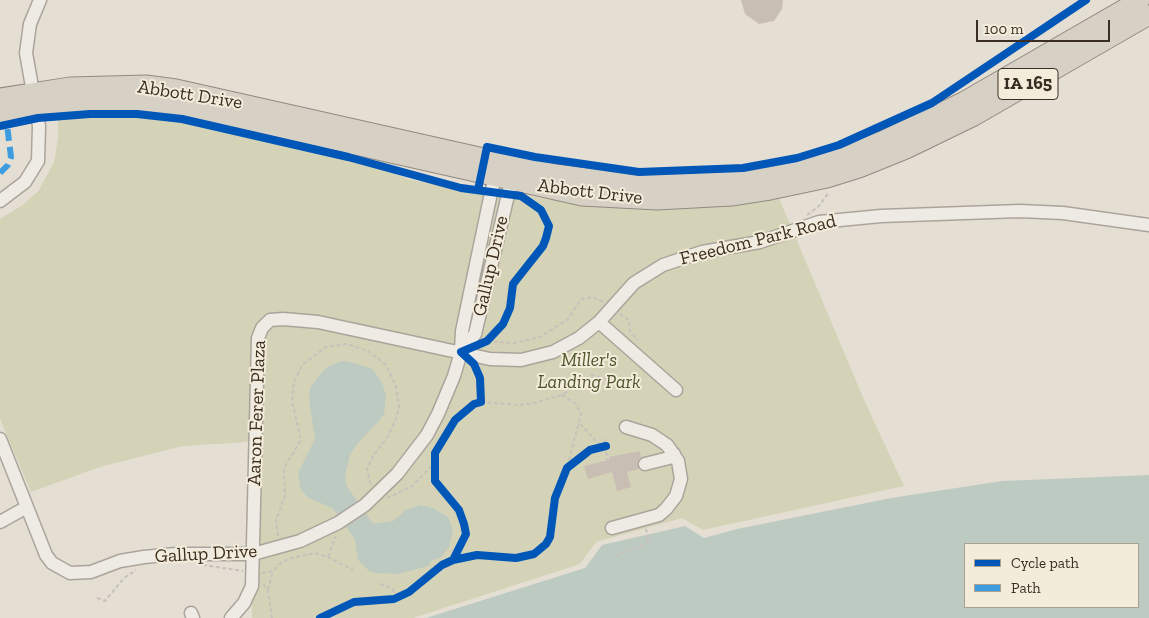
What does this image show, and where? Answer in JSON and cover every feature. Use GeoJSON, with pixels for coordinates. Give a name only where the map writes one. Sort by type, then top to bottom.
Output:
{"type":"FeatureCollection","features":[{"type":"Feature","properties":{"kind":"highway","name":"Abbott Drive"},"geometry":{"type":"LineString","coordinates":[[767,183],[851,153],[923,123],[1140,0]]}},
{"type":"Feature","properties":{"kind":"highway","name":"Abbott Drive"},"geometry":{"type":"LineString","coordinates":[[0,115],[36,100],[109,86],[146,86],[176,89],[504,174],[621,182],[767,183],[859,168],[930,139],[1149,15]]}},
{"type":"Feature","properties":{"kind":"highway","name":"Abbott Drive"},"geometry":{"type":"LineString","coordinates":[[0,98],[36,100]]}},
{"type":"Feature","properties":{"kind":"street"},"geometry":{"type":"LineString","coordinates":[[0,201],[25,182],[38,161],[40,140],[36,100],[26,53],[30,24],[40,0]]}},
{"type":"Feature","properties":{"kind":"street","name":"Gallup Drive"},"geometry":{"type":"LineString","coordinates":[[0,439],[46,555],[52,563],[70,572],[91,572],[120,561],[144,557],[176,554],[232,556],[253,554],[281,548],[339,528],[397,474],[427,435],[448,393],[461,352],[462,331],[504,174]]}},
{"type":"Feature","properties":{"kind":"street","name":"Freedom Park Road"},"geometry":{"type":"LineString","coordinates":[[461,352],[504,361],[538,357],[567,346],[599,322],[634,283],[663,265],[702,252],[760,242],[806,226],[844,218],[1020,211],[1063,213],[1149,225]]}},
{"type":"Feature","properties":{"kind":"street","name":"Aaron Ferer Plaza"},"geometry":{"type":"LineString","coordinates":[[231,618],[248,595],[253,573],[258,338],[265,324],[278,319],[318,322],[461,352]]}},
{"type":"Feature","properties":{"kind":"street"},"geometry":{"type":"LineString","coordinates":[[599,322],[676,390]]}},
{"type":"Feature","properties":{"kind":"street"},"geometry":{"type":"LineString","coordinates":[[612,528],[644,519],[666,509],[676,496],[681,479],[674,454],[661,440],[626,427]]}},
{"type":"Feature","properties":{"kind":"street"},"geometry":{"type":"LineString","coordinates":[[645,464],[669,458],[674,454]]}},
{"type":"Feature","properties":{"kind":"street"},"geometry":{"type":"LineString","coordinates":[[0,522],[27,507]]}},
{"type":"Feature","properties":{"kind":"path"},"geometry":{"type":"LineString","coordinates":[[806,226],[805,216],[819,206],[832,188]]}},
{"type":"Feature","properties":{"kind":"path"},"geometry":{"type":"LineString","coordinates":[[487,341],[514,343],[540,338],[562,324],[582,299],[587,297],[600,300],[629,320],[630,331],[638,340]]}},
{"type":"Feature","properties":{"kind":"path"},"geometry":{"type":"LineString","coordinates":[[461,352],[487,341],[499,330]]}},
{"type":"Feature","properties":{"kind":"path"},"geometry":{"type":"LineString","coordinates":[[285,560],[275,525],[285,496],[283,474],[286,464],[297,450],[301,440],[292,401],[294,382],[302,365],[318,351],[326,347],[347,344],[368,350],[386,365],[396,386],[398,407],[396,419],[387,438],[373,456],[367,469],[369,482],[377,494],[384,500],[396,495],[411,487],[434,464]]}},
{"type":"Feature","properties":{"kind":"path"},"geometry":{"type":"LineString","coordinates":[[479,400],[519,405],[562,395],[592,375],[610,380]]}},
{"type":"Feature","properties":{"kind":"path"},"geometry":{"type":"LineString","coordinates":[[562,395],[576,404],[581,414],[580,423],[563,477]]}},
{"type":"Feature","properties":{"kind":"path"},"geometry":{"type":"LineString","coordinates":[[580,423],[597,442],[606,442]]}},
{"type":"Feature","properties":{"kind":"path"},"geometry":{"type":"LineString","coordinates":[[590,450],[606,442]]}},
{"type":"Feature","properties":{"kind":"path"},"geometry":{"type":"LineString","coordinates":[[606,442],[607,460]]}},
{"type":"Feature","properties":{"kind":"path"},"geometry":{"type":"LineString","coordinates":[[434,476],[435,453]]}},
{"type":"Feature","properties":{"kind":"path"},"geometry":{"type":"LineString","coordinates":[[567,468],[579,458]]}},
{"type":"Feature","properties":{"kind":"path"},"geometry":{"type":"LineString","coordinates":[[616,556],[649,542],[644,519]]}},
{"type":"Feature","properties":{"kind":"path"},"geometry":{"type":"LineString","coordinates":[[328,557],[339,528]]}},
{"type":"Feature","properties":{"kind":"path"},"geometry":{"type":"LineString","coordinates":[[272,618],[268,590],[273,571],[285,560],[309,554],[328,557],[353,570]]}},
{"type":"Feature","properties":{"kind":"path"},"geometry":{"type":"LineString","coordinates":[[202,565],[227,567],[253,573],[273,571]]}},
{"type":"Feature","properties":{"kind":"path"},"geometry":{"type":"LineString","coordinates":[[97,598],[105,600],[124,578],[142,568]]}},
{"type":"Feature","properties":{"kind":"path"},"geometry":{"type":"LineString","coordinates":[[253,573],[268,590]]}},
{"type":"Feature","properties":{"kind":"path"},"geometry":{"type":"LineString","coordinates":[[380,584],[392,588],[400,596]]}},
{"type":"Feature","properties":{"kind":"path"},"geometry":{"type":"LineString","coordinates":[[386,599],[400,596]]}},
{"type":"Feature","properties":{"kind":"green space","name":"Miller's Landing Park"},"geometry":{"type":"Polygon","coordinates":[[[137,114],[182,119],[359,160],[411,180],[607,207],[662,209],[730,206],[779,198],[865,402],[904,486],[703,530],[682,518],[596,542],[580,564],[413,618],[252,618],[249,442],[183,446],[100,467],[31,492],[0,419],[0,219],[24,204],[39,190],[54,162],[58,138],[58,116],[137,114]]]}},
{"type":"Feature","properties":{"kind":"shaded area"},"geometry":{"type":"Polygon","coordinates":[[[342,361],[372,369],[382,382],[386,396],[384,414],[357,444],[350,455],[345,476],[346,485],[373,524],[393,521],[406,510],[420,505],[433,508],[448,517],[453,530],[449,547],[440,558],[432,560],[428,566],[398,574],[369,571],[358,560],[355,540],[339,516],[332,508],[307,497],[300,488],[298,473],[315,439],[309,399],[310,388],[323,371],[329,366],[342,361]]]}},
{"type":"Feature","properties":{"kind":"shaded area"},"geometry":{"type":"Polygon","coordinates":[[[1149,475],[1149,618],[426,618],[585,568],[602,545],[685,526],[704,538],[737,529],[891,498],[1002,481],[1149,475]]]}},
{"type":"Feature","properties":{"kind":"building"},"geometry":{"type":"Polygon","coordinates":[[[741,0],[783,0],[782,9],[774,21],[759,24],[745,14],[741,0]]]}},
{"type":"Feature","properties":{"kind":"building"},"geometry":{"type":"Polygon","coordinates":[[[640,451],[641,457],[637,462],[639,469],[627,472],[631,487],[617,491],[612,472],[588,479],[584,466],[609,460],[609,457],[640,451]]]}},
{"type":"Feature","properties":{"kind":"marked path"},"geometry":{"type":"LineString","coordinates":[[0,173],[8,165],[11,157],[7,125]]}},
{"type":"Feature","properties":{"kind":"cycle path"},"geometry":{"type":"LineString","coordinates":[[478,190],[487,147],[535,157],[639,172],[743,168],[797,158],[839,145],[932,103],[1086,0]]}},
{"type":"Feature","properties":{"kind":"cycle path"},"geometry":{"type":"LineString","coordinates":[[0,126],[38,118],[90,114],[137,114],[182,119],[348,157],[461,188],[521,196],[541,210],[549,226],[546,238],[543,246],[513,284],[510,308],[503,324],[487,341],[461,352],[474,364],[480,378],[481,402],[474,404],[455,420],[435,453],[435,481],[459,510],[466,534],[453,560]]}},
{"type":"Feature","properties":{"kind":"cycle path"},"geometry":{"type":"LineString","coordinates":[[320,618],[354,602],[394,599],[409,592],[442,565],[453,560],[477,555],[516,558],[534,554],[546,544],[550,537],[555,498],[567,468],[590,450],[606,446]]}}]}
